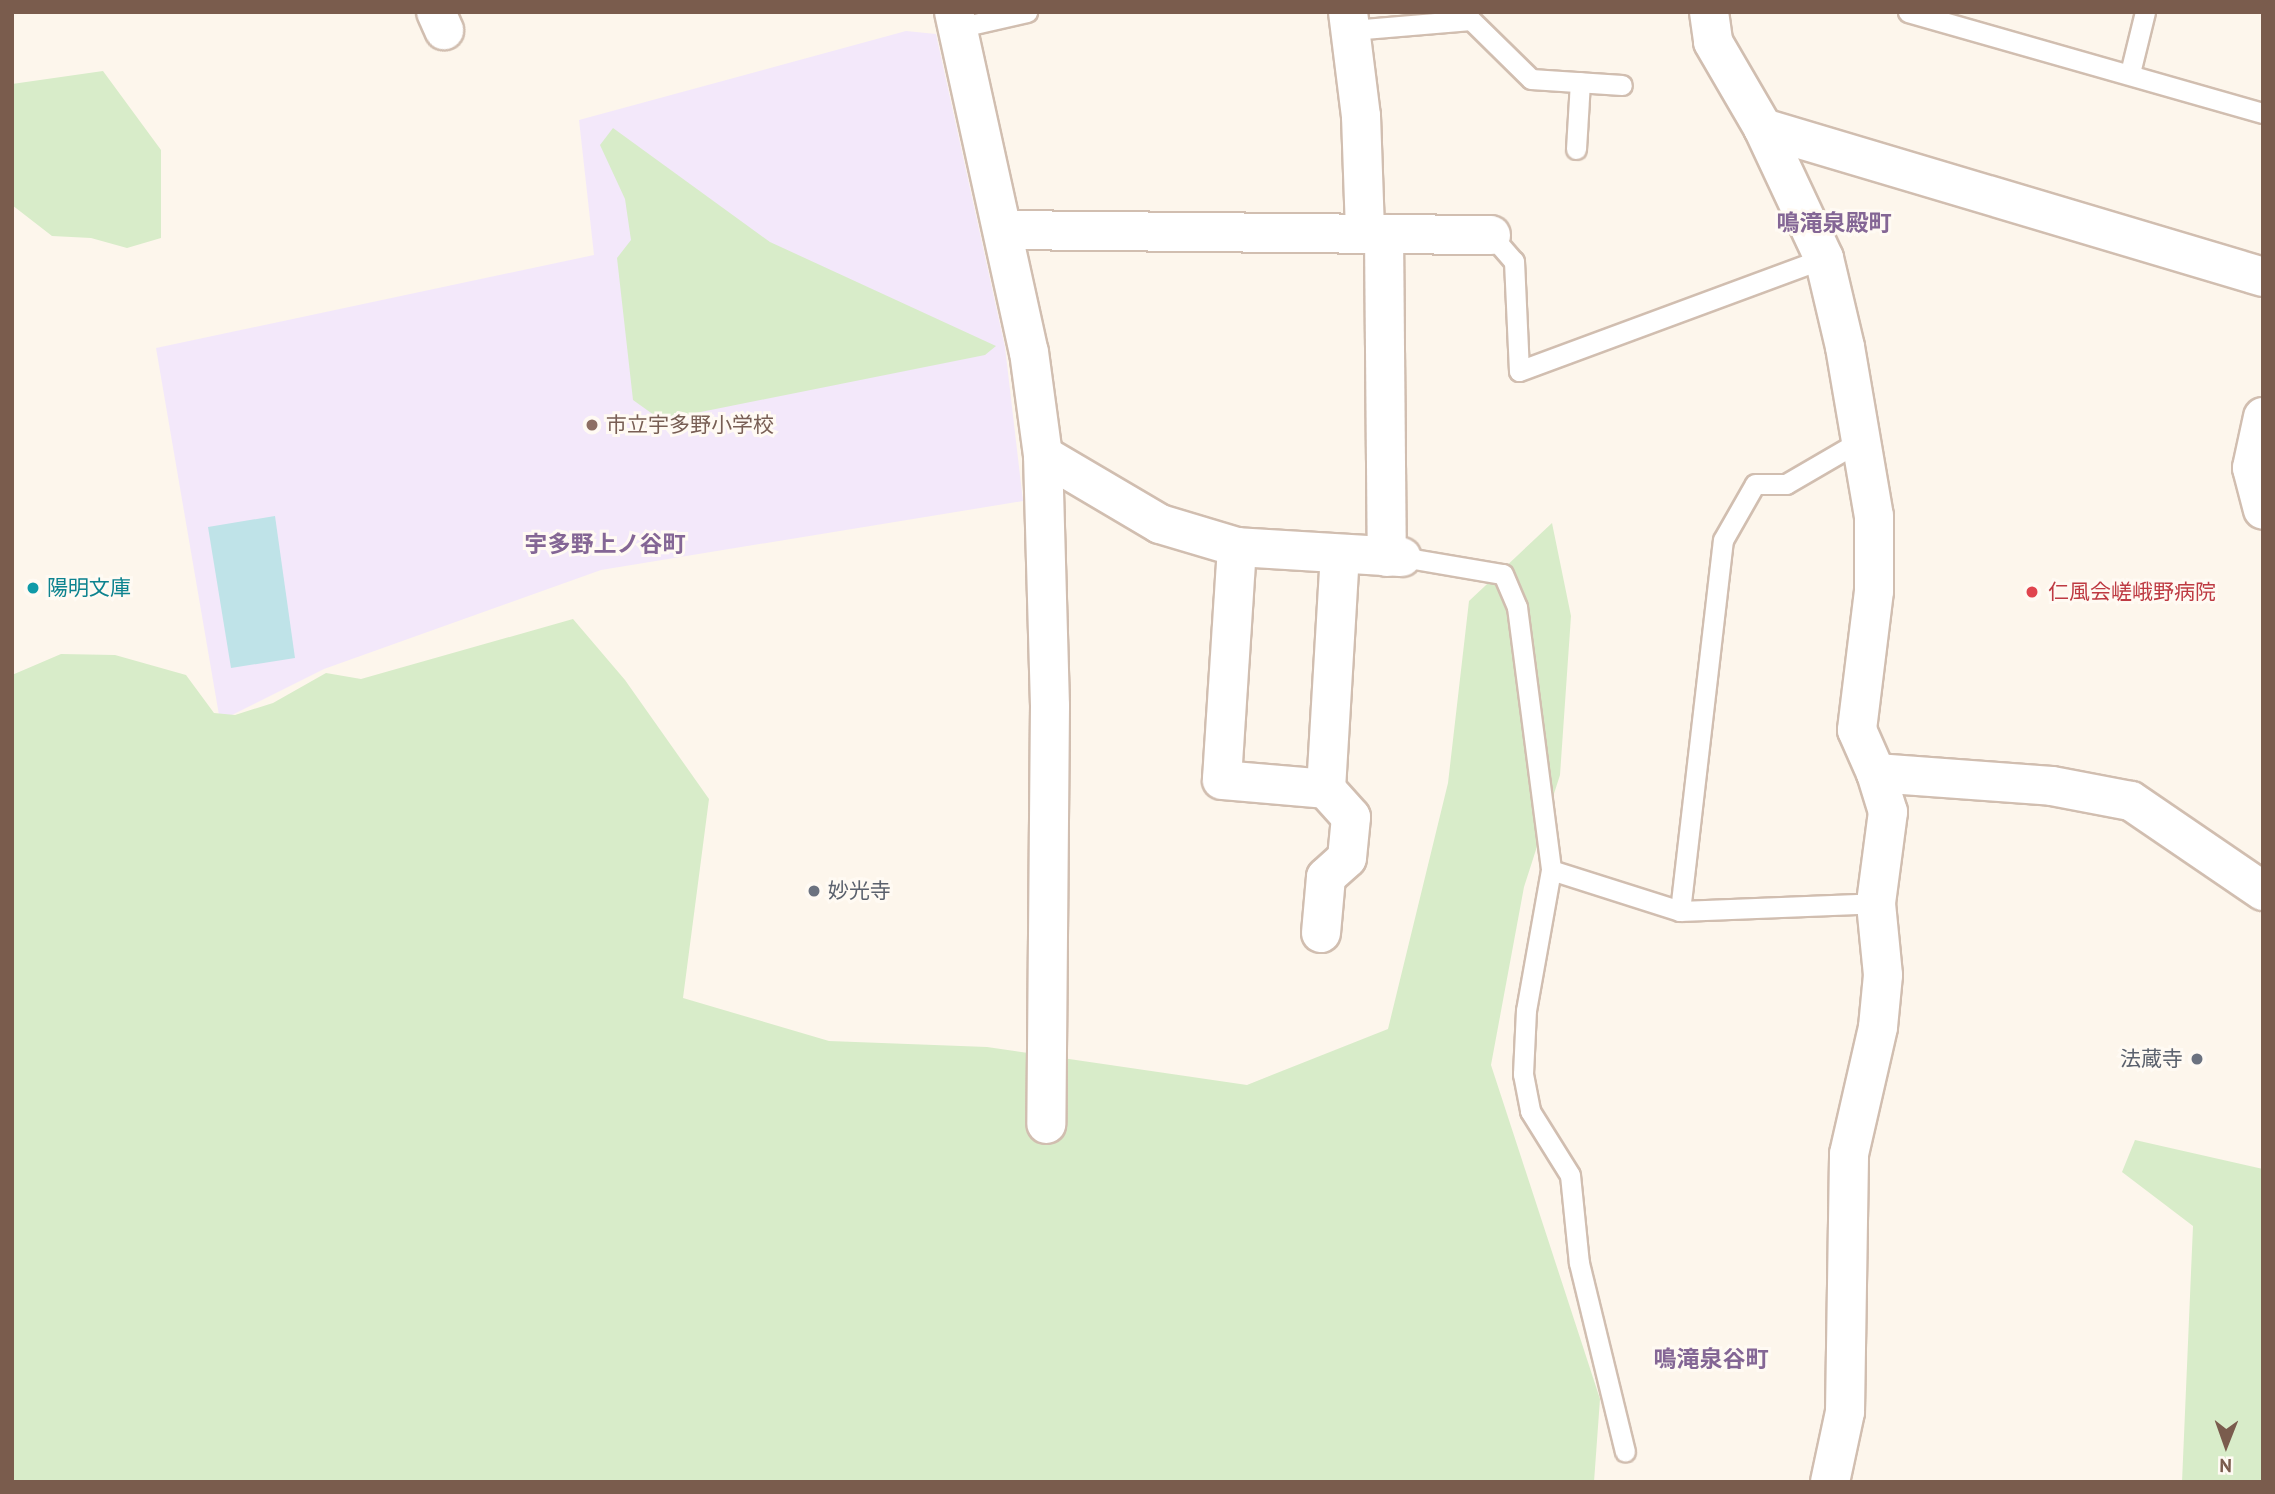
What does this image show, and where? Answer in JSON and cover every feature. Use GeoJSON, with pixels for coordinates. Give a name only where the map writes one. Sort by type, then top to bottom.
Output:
{"type":"FeatureCollection","features":[{"type":"Feature","properties":{"kind":"street"},"geometry":{"type":"LineString","coordinates":[[1709,12],[1713,42],[1763,128],[1824,258],[1845,346],[1874,516],[1874,592],[1857,730],[1876,773],[1888,812],[1876,903],[1883,975],[1878,1027],[1849,1154],[1845,1412],[1830,1482]]}},
{"type":"Feature","properties":{"kind":"street"},"geometry":{"type":"LineString","coordinates":[[956,20],[1004,230],[1028,352],[1043,455],[1050,706],[1046,1124]]}},
{"type":"Feature","properties":{"kind":"street"},"geometry":{"type":"LineString","coordinates":[[1043,455],[1160,524],[1237,547],[1395,557],[1375,234],[1350,21]]}},
{"type":"Feature","properties":{"kind":"street"},"geometry":{"type":"LineString","coordinates":[[1763,128],[2263,276]]}},
{"type":"Feature","properties":{"kind":"street"},"geometry":{"type":"LineString","coordinates":[[1004,230],[1491,235]]}},
{"type":"Feature","properties":{"kind":"street"},"geometry":{"type":"LineString","coordinates":[[2263,417],[2252,468],[2263,510]]}},
{"type":"Feature","properties":{"kind":"street"},"geometry":{"type":"LineString","coordinates":[[1237,547],[1222,780],[1326,789],[1351,817],[1347,858],[1326,877],[1321,933]]}},
{"type":"Feature","properties":{"kind":"street"},"geometry":{"type":"LineString","coordinates":[[1326,789],[1340,555]]}},
{"type":"Feature","properties":{"kind":"street"},"geometry":{"type":"LineString","coordinates":[[1876,773],[2052,786],[2131,802],[2263,891]]}},
{"type":"Feature","properties":{"kind":"lane"},"geometry":{"type":"LineString","coordinates":[[956,20],[1027,12]]}},
{"type":"Feature","properties":{"kind":"lane"},"geometry":{"type":"LineString","coordinates":[[1908,12],[2263,113]]}},
{"type":"Feature","properties":{"kind":"lane"},"geometry":{"type":"LineString","coordinates":[[2130,73],[2145,12]]}},
{"type":"Feature","properties":{"kind":"lane"},"geometry":{"type":"LineString","coordinates":[[1350,21],[1471,20],[1531,79],[1622,85]]}},
{"type":"Feature","properties":{"kind":"lane"},"geometry":{"type":"LineString","coordinates":[[1576,149],[1580,82]]}},
{"type":"Feature","properties":{"kind":"lane"},"geometry":{"type":"LineString","coordinates":[[1491,235],[1514,261],[1519,371],[1824,258]]}},
{"type":"Feature","properties":{"kind":"lane"},"geometry":{"type":"LineString","coordinates":[[1680,911],[1723,540],[1755,484],[1786,484],[1860,441]]}},
{"type":"Feature","properties":{"kind":"lane"},"geometry":{"type":"LineString","coordinates":[[1395,557],[1503,574],[1517,607],[1551,870],[1526,1010],[1523,1074],[1530,1111],[1570,1175],[1579,1263],[1625,1451]]}},
{"type":"Feature","properties":{"kind":"lane"},"geometry":{"type":"LineString","coordinates":[[1551,870],[1680,911],[1876,903]]}},
{"type":"Feature","properties":{"kind":"shaded area","name":"市立宇多野小学校"},"geometry":{"type":"Polygon","coordinates":[[[906,31],[936,34],[1005,347],[1023,501],[601,570],[324,669],[220,721],[156,348],[594,255],[579,120],[906,31]]]}},
{"type":"Feature","properties":{"kind":"green space"},"geometry":{"type":"Polygon","coordinates":[[[103,71],[161,150],[161,238],[127,248],[91,238],[52,236],[12,205],[12,84],[103,71]]]}},
{"type":"Feature","properties":{"kind":"green space"},"geometry":{"type":"Polygon","coordinates":[[[613,128],[770,242],[996,346],[985,355],[661,420],[633,400],[617,258],[631,240],[625,199],[600,145],[613,128]]]}},
{"type":"Feature","properties":{"kind":"green space"},"geometry":{"type":"Polygon","coordinates":[[[1552,523],[1571,616],[1560,775],[1524,887],[1491,1065],[1600,1399],[1594,1482],[12,1482],[12,675],[61,654],[115,655],[186,675],[214,713],[235,715],[273,703],[326,673],[361,679],[573,619],[625,680],[709,799],[683,998],[829,1041],[987,1047],[1247,1085],[1388,1029],[1448,783],[1469,601],[1552,523]]]}},
{"type":"Feature","properties":{"kind":"green space"},"geometry":{"type":"Polygon","coordinates":[[[2135,1140],[2263,1169],[2263,1482],[2182,1482],[2193,1226],[2122,1172],[2135,1140]]]}},
{"type":"Feature","properties":{"kind":"water"},"geometry":{"type":"Polygon","coordinates":[[[275,516],[295,658],[231,668],[208,527],[275,516]]]}},
{"type":"Feature","properties":{"kind":"place","name":"市立宇多野小学校"},"geometry":{"type":"Point","coordinates":[592,425]}},
{"type":"Feature","properties":{"kind":"place","name":"陽明文庫"},"geometry":{"type":"Point","coordinates":[33,588]}},
{"type":"Feature","properties":{"kind":"place","name":"仁風会嵯峨野病院"},"geometry":{"type":"Point","coordinates":[2032,592]}},
{"type":"Feature","properties":{"kind":"place","name":"妙光寺"},"geometry":{"type":"Point","coordinates":[814,891]}},
{"type":"Feature","properties":{"kind":"place","name":"法蔵寺"},"geometry":{"type":"Point","coordinates":[2197,1059]}},
{"type":"Feature","properties":{"kind":"district","name":"鳴滝泉殿町"},"geometry":{"type":"Point","coordinates":[1834,223]}},
{"type":"Feature","properties":{"kind":"district","name":"宇多野上ノ谷町"},"geometry":{"type":"Point","coordinates":[605,544]}},
{"type":"Feature","properties":{"kind":"district","name":"鳴滝泉谷町"},"geometry":{"type":"Point","coordinates":[1711,1359]}}]}
